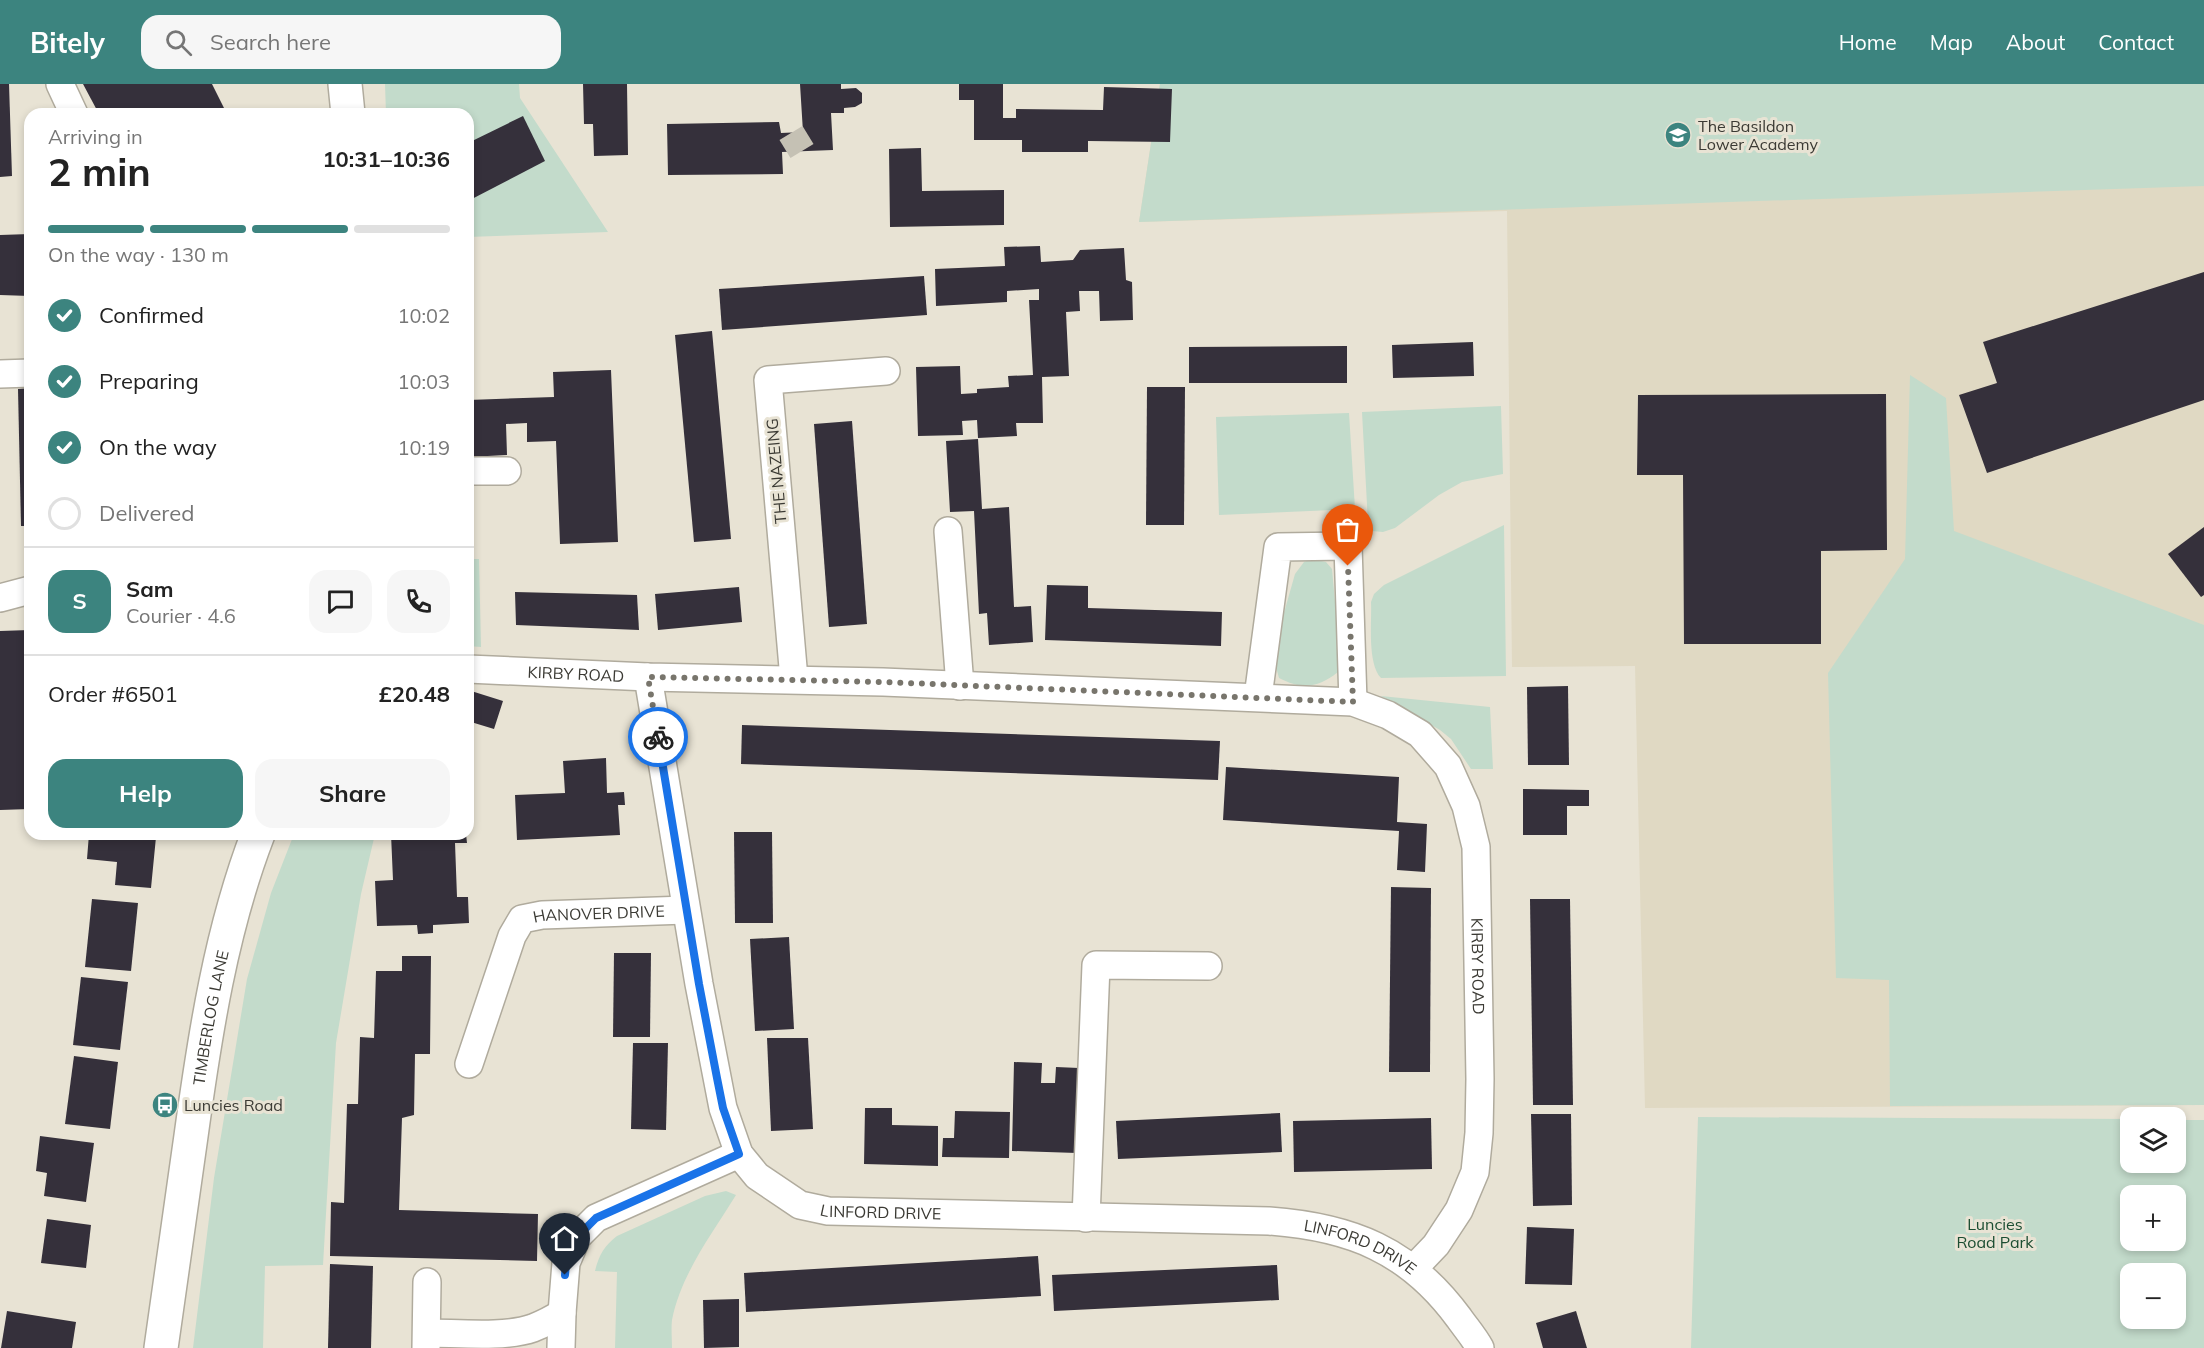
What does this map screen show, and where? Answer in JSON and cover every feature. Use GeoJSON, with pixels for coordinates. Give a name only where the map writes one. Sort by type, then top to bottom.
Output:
{"type":"FeatureCollection","features":[{"type":"Feature","properties":{"kind":"main road"},"geometry":{"type":"LineString","coordinates":[[345,84],[347,108]]}},
{"type":"Feature","properties":{"kind":"main road","name":"TIMBERLOG LANE"},"geometry":{"type":"LineString","coordinates":[[161,1348],[199,1080],[218,975],[236,901],[256,840]]}},
{"type":"Feature","properties":{"kind":"street"},"geometry":{"type":"LineString","coordinates":[[60,84],[71,108]]}},
{"type":"Feature","properties":{"kind":"street","name":"THE NAZEING"},"geometry":{"type":"LineString","coordinates":[[794,679],[768,380],[886,371]]}},
{"type":"Feature","properties":{"kind":"street"},"geometry":{"type":"LineString","coordinates":[[0,374],[24,373]]}},
{"type":"Feature","properties":{"kind":"street"},"geometry":{"type":"LineString","coordinates":[[474,471],[507,471]]}},
{"type":"Feature","properties":{"kind":"street"},"geometry":{"type":"LineString","coordinates":[[948,531],[960,686]]}},
{"type":"Feature","properties":{"kind":"street"},"geometry":{"type":"LineString","coordinates":[[1258,697],[1278,547],[1348,546],[1353,702]]}},
{"type":"Feature","properties":{"kind":"street"},"geometry":{"type":"LineString","coordinates":[[0,598],[24,592]]}},
{"type":"Feature","properties":{"kind":"street","name":"KIRBY ROAD"},"geometry":{"type":"LineString","coordinates":[[474,669],[648,677],[794,679],[1353,702],[1388,715],[1420,734],[1448,766],[1466,806],[1476,847],[1480,1079],[1479,1133],[1474,1172],[1459,1210],[1436,1245],[1414,1269]]}},
{"type":"Feature","properties":{"kind":"street","name":"LINFORD DRIVE"},"geometry":{"type":"LineString","coordinates":[[648,677],[686,910],[723,1108],[739,1154],[756,1176],[800,1205],[828,1211],[1303,1224],[1335,1230],[1367,1241],[1414,1269],[1452,1308],[1480,1348]]}},
{"type":"Feature","properties":{"kind":"street","name":"HANOVER DRIVE"},"geometry":{"type":"LineString","coordinates":[[469,1064],[512,936],[522,919],[542,915],[686,910]]}},
{"type":"Feature","properties":{"kind":"street"},"geometry":{"type":"LineString","coordinates":[[1086,1218],[1096,965],[1208,966]]}},
{"type":"Feature","properties":{"kind":"street"},"geometry":{"type":"LineString","coordinates":[[561,1348],[566,1263],[577,1237],[596,1218],[739,1154]]}},
{"type":"Feature","properties":{"kind":"street"},"geometry":{"type":"LineString","coordinates":[[427,1282],[427,1340],[512,1333],[532,1329],[562,1313]]}},
{"type":"Feature","properties":{"kind":"shaded area"},"geometry":{"type":"Polygon","coordinates":[[[1160,84],[2204,84],[2204,1105],[1645,1108],[1635,666],[1512,667],[1507,211],[1139,222],[1160,84]]]}},
{"type":"Feature","properties":{"kind":"green space"},"geometry":{"type":"Polygon","coordinates":[[[385,84],[519,84],[520,98],[608,232],[474,237],[474,108],[386,108],[385,84]]]}},
{"type":"Feature","properties":{"kind":"green space","name":"The Basildon Lower Academy"},"geometry":{"type":"Polygon","coordinates":[[[1160,84],[2204,84],[2204,186],[1139,222],[1160,84]]]}},
{"type":"Feature","properties":{"kind":"green space"},"geometry":{"type":"Polygon","coordinates":[[[1910,375],[1946,398],[1954,531],[2204,625],[2204,1105],[1890,1106],[1889,980],[1836,978],[1828,673],[1905,559],[1910,375]]]}},
{"type":"Feature","properties":{"kind":"green space"},"geometry":{"type":"Polygon","coordinates":[[[1501,406],[1503,474],[1462,482],[1439,495],[1395,528],[1383,532],[1372,531],[1368,523],[1362,412],[1501,406]]]}},
{"type":"Feature","properties":{"kind":"green space"},"geometry":{"type":"Polygon","coordinates":[[[1349,413],[1355,509],[1219,515],[1216,417],[1349,413]]]}},
{"type":"Feature","properties":{"kind":"green space"},"geometry":{"type":"Polygon","coordinates":[[[1504,525],[1506,676],[1381,678],[1372,653],[1371,602],[1374,594],[1384,585],[1504,525]]]}},
{"type":"Feature","properties":{"kind":"green space"},"geometry":{"type":"Polygon","coordinates":[[[474,559],[479,559],[481,647],[474,646],[474,559]]]}},
{"type":"Feature","properties":{"kind":"green space"},"geometry":{"type":"Polygon","coordinates":[[[1313,559],[1326,562],[1332,569],[1340,657],[1338,672],[1317,684],[1303,686],[1279,678],[1274,660],[1276,641],[1295,574],[1304,562],[1313,559]]]}},
{"type":"Feature","properties":{"kind":"green space"},"geometry":{"type":"Polygon","coordinates":[[[1381,696],[1490,707],[1493,769],[1471,769],[1451,739],[1440,730],[1381,696]]]}},
{"type":"Feature","properties":{"kind":"green space"},"geometry":{"type":"Polygon","coordinates":[[[292,840],[374,840],[361,894],[336,1043],[323,1265],[265,1266],[263,1348],[193,1348],[214,1178],[247,979],[271,893],[292,840]]]}},
{"type":"Feature","properties":{"kind":"green space","name":"Luncies Road Park"},"geometry":{"type":"Polygon","coordinates":[[[1698,1117],[2120,1119],[2120,1173],[2186,1173],[2186,1120],[2204,1120],[2204,1348],[1691,1348],[1698,1117]]]}},
{"type":"Feature","properties":{"kind":"green space"},"geometry":{"type":"Polygon","coordinates":[[[726,1191],[736,1195],[698,1255],[676,1303],[672,1320],[672,1348],[615,1348],[617,1272],[595,1271],[605,1247],[617,1236],[705,1196],[726,1191]]]}},
{"type":"Feature","properties":{"kind":"building"},"geometry":{"type":"Polygon","coordinates":[[[0,84],[9,84],[12,176],[0,177],[0,84]]]}},
{"type":"Feature","properties":{"kind":"building"},"geometry":{"type":"Polygon","coordinates":[[[83,84],[212,84],[224,108],[96,108],[83,84]]]}},
{"type":"Feature","properties":{"kind":"building"},"geometry":{"type":"Polygon","coordinates":[[[583,84],[627,84],[628,155],[594,156],[593,124],[584,124],[583,84]]]}},
{"type":"Feature","properties":{"kind":"building"},"geometry":{"type":"Polygon","coordinates":[[[800,84],[841,84],[841,89],[856,88],[862,93],[862,103],[855,107],[844,108],[844,113],[831,113],[833,150],[782,152],[783,174],[668,175],[667,124],[779,122],[781,133],[803,132],[800,84]]]}},
{"type":"Feature","properties":{"kind":"building"},"geometry":{"type":"Polygon","coordinates":[[[959,84],[1003,84],[1003,118],[1016,118],[1016,109],[1103,110],[1104,87],[1172,89],[1170,142],[1088,141],[1088,152],[1022,152],[1022,140],[974,140],[974,100],[959,100],[959,84]]]}},
{"type":"Feature","properties":{"kind":"building"},"geometry":{"type":"Polygon","coordinates":[[[523,116],[545,161],[474,198],[474,140],[523,116]]]}},
{"type":"Feature","properties":{"kind":"building"},"geometry":{"type":"Polygon","coordinates":[[[921,148],[922,191],[1004,190],[1004,225],[890,227],[889,149],[921,148]]]}},
{"type":"Feature","properties":{"kind":"building"},"geometry":{"type":"Polygon","coordinates":[[[24,234],[24,296],[0,295],[0,235],[24,234]]]}},
{"type":"Feature","properties":{"kind":"building"},"geometry":{"type":"Polygon","coordinates":[[[1040,246],[1041,262],[1073,260],[1080,250],[1124,248],[1126,280],[1132,282],[1133,320],[1100,321],[1099,291],[1079,291],[1080,311],[1066,312],[1069,376],[1042,377],[1043,423],[1016,423],[1017,436],[978,438],[977,420],[962,421],[963,435],[918,436],[916,367],[960,366],[961,394],[977,393],[977,389],[1009,387],[1008,376],[1033,375],[1029,300],[1039,300],[1039,289],[1007,291],[1007,302],[936,306],[935,269],[1005,266],[1004,247],[1040,246]]]}},
{"type":"Feature","properties":{"kind":"building"},"geometry":{"type":"Polygon","coordinates":[[[2204,272],[2204,400],[1987,473],[1959,395],[1997,383],[1983,342],[2204,272]]]}},
{"type":"Feature","properties":{"kind":"building"},"geometry":{"type":"Polygon","coordinates":[[[924,276],[927,315],[722,330],[719,289],[924,276]]]}},
{"type":"Feature","properties":{"kind":"building"},"geometry":{"type":"Polygon","coordinates":[[[712,331],[731,539],[694,542],[675,335],[712,331]]]}},
{"type":"Feature","properties":{"kind":"building"},"geometry":{"type":"Polygon","coordinates":[[[1473,342],[1474,376],[1393,378],[1392,345],[1473,342]]]}},
{"type":"Feature","properties":{"kind":"building"},"geometry":{"type":"Polygon","coordinates":[[[1347,346],[1347,383],[1189,383],[1189,347],[1347,346]]]}},
{"type":"Feature","properties":{"kind":"building"},"geometry":{"type":"Polygon","coordinates":[[[611,370],[618,542],[560,544],[556,441],[527,442],[527,423],[506,424],[507,455],[474,457],[474,400],[554,397],[553,372],[611,370]]]}},
{"type":"Feature","properties":{"kind":"building"},"geometry":{"type":"Polygon","coordinates":[[[1147,387],[1185,387],[1184,525],[1146,525],[1147,387]]]}},
{"type":"Feature","properties":{"kind":"building"},"geometry":{"type":"Polygon","coordinates":[[[24,388],[24,526],[21,526],[18,389],[24,388]]]}},
{"type":"Feature","properties":{"kind":"building"},"geometry":{"type":"Polygon","coordinates":[[[1886,394],[1887,550],[1821,551],[1821,644],[1684,644],[1683,475],[1637,475],[1638,395],[1886,394]]]}},
{"type":"Feature","properties":{"kind":"building"},"geometry":{"type":"Polygon","coordinates":[[[852,421],[867,624],[829,627],[814,424],[852,421]]]}},
{"type":"Feature","properties":{"kind":"building"},"geometry":{"type":"Polygon","coordinates":[[[978,439],[982,509],[1009,507],[1014,607],[1031,606],[1033,642],[989,645],[987,613],[979,614],[974,511],[950,512],[946,441],[978,439]]]}},
{"type":"Feature","properties":{"kind":"building"},"geometry":{"type":"Polygon","coordinates":[[[2204,527],[2204,595],[2201,597],[2168,554],[2204,527]]]}},
{"type":"Feature","properties":{"kind":"building"},"geometry":{"type":"Polygon","coordinates":[[[1047,585],[1088,586],[1088,608],[1222,612],[1221,646],[1045,640],[1047,585]]]}},
{"type":"Feature","properties":{"kind":"building"},"geometry":{"type":"Polygon","coordinates":[[[739,587],[742,622],[658,630],[655,594],[739,587]]]}},
{"type":"Feature","properties":{"kind":"building"},"geometry":{"type":"Polygon","coordinates":[[[515,592],[637,595],[639,630],[516,625],[515,592]]]}},
{"type":"Feature","properties":{"kind":"building"},"geometry":{"type":"Polygon","coordinates":[[[24,630],[24,809],[0,810],[0,631],[24,630]]]}},
{"type":"Feature","properties":{"kind":"building"},"geometry":{"type":"Polygon","coordinates":[[[1568,686],[1569,765],[1528,765],[1527,687],[1568,686]]]}},
{"type":"Feature","properties":{"kind":"building"},"geometry":{"type":"Polygon","coordinates":[[[474,692],[503,701],[494,729],[474,723],[474,692]]]}},
{"type":"Feature","properties":{"kind":"building"},"geometry":{"type":"Polygon","coordinates":[[[742,725],[1220,741],[1218,780],[741,764],[742,725]]]}},
{"type":"Feature","properties":{"kind":"building"},"geometry":{"type":"Polygon","coordinates":[[[606,758],[607,793],[624,792],[625,805],[618,805],[620,835],[517,840],[515,795],[565,793],[563,761],[606,758]]]}},
{"type":"Feature","properties":{"kind":"building"},"geometry":{"type":"Polygon","coordinates":[[[1226,767],[1399,777],[1397,822],[1427,824],[1425,872],[1397,870],[1399,831],[1223,820],[1226,767]]]}},
{"type":"Feature","properties":{"kind":"building"},"geometry":{"type":"Polygon","coordinates":[[[1523,789],[1589,790],[1589,806],[1567,806],[1567,835],[1523,835],[1523,789]]]}},
{"type":"Feature","properties":{"kind":"building"},"geometry":{"type":"Polygon","coordinates":[[[734,832],[772,832],[773,923],[735,923],[734,832]]]}},
{"type":"Feature","properties":{"kind":"building"},"geometry":{"type":"Polygon","coordinates":[[[89,840],[156,840],[151,888],[115,885],[117,862],[87,859],[89,840]]]}},
{"type":"Feature","properties":{"kind":"building"},"geometry":{"type":"Polygon","coordinates":[[[391,840],[467,840],[467,843],[455,843],[457,897],[468,897],[469,923],[433,925],[433,933],[418,934],[417,925],[377,926],[375,881],[393,880],[391,840]]]}},
{"type":"Feature","properties":{"kind":"building"},"geometry":{"type":"Polygon","coordinates":[[[1391,887],[1431,888],[1430,1072],[1389,1072],[1391,887]]]}},
{"type":"Feature","properties":{"kind":"building"},"geometry":{"type":"Polygon","coordinates":[[[92,899],[138,903],[131,971],[85,967],[92,899]]]}},
{"type":"Feature","properties":{"kind":"building"},"geometry":{"type":"Polygon","coordinates":[[[1530,899],[1570,899],[1573,1105],[1533,1105],[1530,899]]]}},
{"type":"Feature","properties":{"kind":"building"},"geometry":{"type":"Polygon","coordinates":[[[789,937],[794,1029],[755,1031],[750,939],[789,937]]]}},
{"type":"Feature","properties":{"kind":"building"},"geometry":{"type":"Polygon","coordinates":[[[614,953],[651,953],[650,1037],[613,1037],[614,953]]]}},
{"type":"Feature","properties":{"kind":"building"},"geometry":{"type":"Polygon","coordinates":[[[402,956],[431,956],[430,1054],[415,1054],[414,1115],[402,1118],[399,1210],[538,1214],[537,1261],[330,1256],[331,1202],[344,1203],[347,1104],[358,1104],[360,1037],[374,1038],[376,971],[402,971],[402,956]]]}},
{"type":"Feature","properties":{"kind":"building"},"geometry":{"type":"Polygon","coordinates":[[[81,977],[128,982],[120,1050],[73,1045],[81,977]]]}},
{"type":"Feature","properties":{"kind":"building"},"geometry":{"type":"Polygon","coordinates":[[[767,1038],[808,1038],[813,1129],[771,1131],[767,1038]]]}},
{"type":"Feature","properties":{"kind":"building"},"geometry":{"type":"Polygon","coordinates":[[[633,1043],[668,1043],[666,1130],[631,1129],[633,1043]]]}},
{"type":"Feature","properties":{"kind":"building"},"geometry":{"type":"Polygon","coordinates":[[[74,1056],[118,1062],[110,1129],[65,1124],[74,1056]]]}},
{"type":"Feature","properties":{"kind":"building"},"geometry":{"type":"Polygon","coordinates":[[[1014,1062],[1042,1063],[1041,1083],[1055,1083],[1056,1067],[1079,1068],[1077,1153],[1012,1151],[1014,1062]]]}},
{"type":"Feature","properties":{"kind":"building"},"geometry":{"type":"Polygon","coordinates":[[[865,1108],[892,1108],[892,1125],[938,1126],[938,1166],[864,1164],[865,1108]]]}},
{"type":"Feature","properties":{"kind":"building"},"geometry":{"type":"Polygon","coordinates":[[[955,1111],[1010,1112],[1009,1158],[942,1157],[943,1138],[954,1138],[955,1111]]]}},
{"type":"Feature","properties":{"kind":"building"},"geometry":{"type":"Polygon","coordinates":[[[1280,1113],[1282,1152],[1118,1159],[1116,1121],[1280,1113]]]}},
{"type":"Feature","properties":{"kind":"building"},"geometry":{"type":"Polygon","coordinates":[[[1531,1114],[1571,1114],[1572,1205],[1533,1206],[1531,1114]]]}},
{"type":"Feature","properties":{"kind":"building"},"geometry":{"type":"Polygon","coordinates":[[[1431,1118],[1432,1169],[1294,1172],[1293,1121],[1431,1118]]]}},
{"type":"Feature","properties":{"kind":"building"},"geometry":{"type":"Polygon","coordinates":[[[40,1136],[94,1143],[86,1202],[44,1196],[47,1173],[36,1171],[40,1136]]]}},
{"type":"Feature","properties":{"kind":"building"},"geometry":{"type":"Polygon","coordinates":[[[47,1219],[91,1225],[86,1268],[41,1263],[47,1219]]]}},
{"type":"Feature","properties":{"kind":"building"},"geometry":{"type":"Polygon","coordinates":[[[1527,1227],[1574,1229],[1572,1285],[1525,1284],[1527,1227]]]}},
{"type":"Feature","properties":{"kind":"building"},"geometry":{"type":"Polygon","coordinates":[[[1038,1256],[1041,1296],[746,1312],[744,1273],[1038,1256]]]}},
{"type":"Feature","properties":{"kind":"building"},"geometry":{"type":"Polygon","coordinates":[[[330,1264],[373,1266],[371,1348],[328,1348],[330,1264]]]}},
{"type":"Feature","properties":{"kind":"building"},"geometry":{"type":"Polygon","coordinates":[[[1277,1265],[1279,1300],[1054,1311],[1052,1275],[1277,1265]]]}},
{"type":"Feature","properties":{"kind":"building"},"geometry":{"type":"Polygon","coordinates":[[[739,1299],[739,1347],[704,1348],[703,1300],[739,1299]]]}},
{"type":"Feature","properties":{"kind":"building"},"geometry":{"type":"Polygon","coordinates":[[[7,1311],[76,1322],[72,1348],[1,1348],[7,1311]]]}},
{"type":"Feature","properties":{"kind":"building"},"geometry":{"type":"Polygon","coordinates":[[[1576,1311],[1587,1348],[1543,1348],[1536,1323],[1576,1311]]]}},
{"type":"Feature","properties":{"kind":"tunnel"},"geometry":{"type":"LineString","coordinates":[[791,133],[802,151]]}},
{"type":"Feature","properties":{"kind":"way so far"},"geometry":{"type":"LineString","coordinates":[[658,737],[648,677],[884,682],[1353,702],[1348,566]]}},
{"type":"Feature","properties":{"kind":"place","name":"The Basildon Lower Academy"},"geometry":{"type":"Point","coordinates":[1678,135]}},
{"type":"Feature","properties":{"kind":"place","name":"Luncies Road"},"geometry":{"type":"Point","coordinates":[165,1105]}},
{"type":"Feature","properties":{"kind":"route"},"geometry":{"type":"LineString","coordinates":[[565,1275],[566,1263],[577,1237],[596,1218],[739,1154],[723,1108],[717,1078],[658,737]]}}]}
